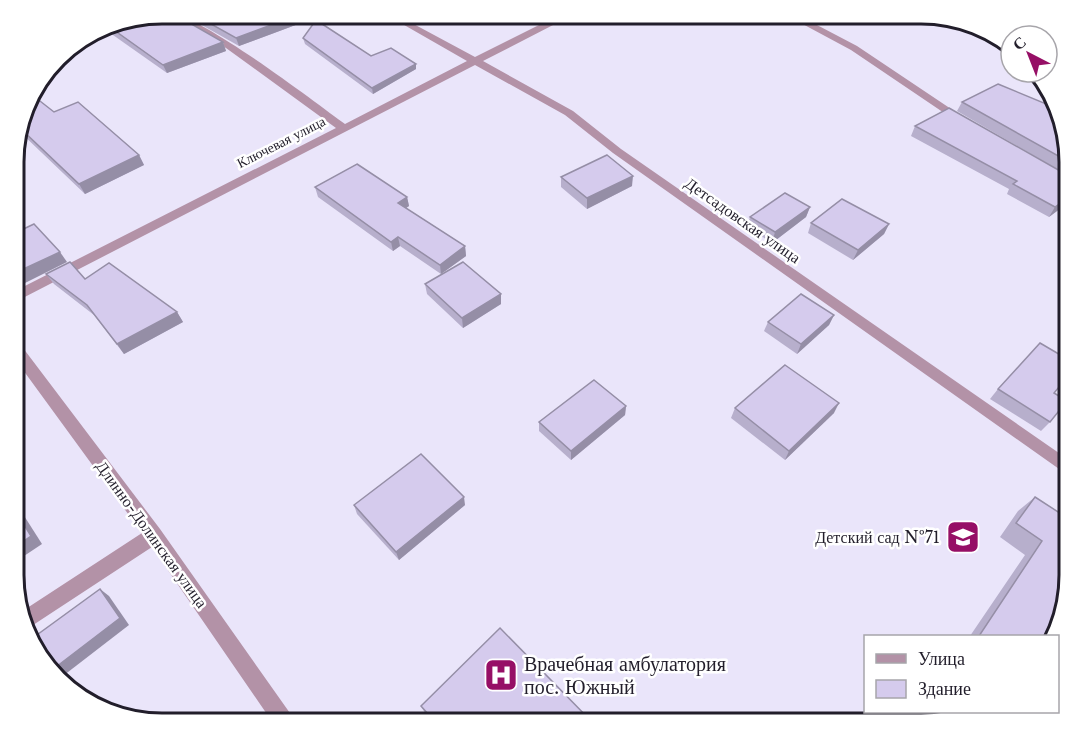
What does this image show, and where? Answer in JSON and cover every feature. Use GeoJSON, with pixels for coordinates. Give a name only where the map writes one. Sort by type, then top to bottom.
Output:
{"type":"FeatureCollection","features":[{"type":"Feature","properties":{"kind":"street"},"geometry":{"type":"LineString","coordinates":[[191,24],[229,46],[342,127]]}},
{"type":"Feature","properties":{"kind":"street","name":"Детсадовская улица"},"geometry":{"type":"LineString","coordinates":[[407,24],[569,113],[618,151],[1059,462]]}},
{"type":"Feature","properties":{"kind":"street","name":"Ключевая улица"},"geometry":{"type":"LineString","coordinates":[[24,292],[342,127],[548,24]]}},
{"type":"Feature","properties":{"kind":"street"},"geometry":{"type":"LineString","coordinates":[[808,24],[854,48],[969,125]]}},
{"type":"Feature","properties":{"kind":"street","name":"Длинно-Долинская улица"},"geometry":{"type":"LineString","coordinates":[[24,360],[154,535],[278,713]]}},
{"type":"Feature","properties":{"kind":"street"},"geometry":{"type":"LineString","coordinates":[[31,617],[154,535]]}},
{"type":"Feature","properties":{"kind":"building"},"geometry":{"type":"Polygon","coordinates":[[[153,24],[192,24],[223,42],[163,65],[116,32],[153,24]]]}},
{"type":"Feature","properties":{"kind":"building"},"geometry":{"type":"Polygon","coordinates":[[[211,24],[274,24],[236,38],[211,24]]]}},
{"type":"Feature","properties":{"kind":"building"},"geometry":{"type":"Polygon","coordinates":[[[313,24],[322,24],[371,56],[391,48],[416,64],[372,88],[303,38],[313,24]]]}},
{"type":"Feature","properties":{"kind":"building"},"geometry":{"type":"Polygon","coordinates":[[[998,84],[1047,104],[1054,126],[1059,156],[962,102],[998,84]]]}},
{"type":"Feature","properties":{"kind":"building"},"geometry":{"type":"Polygon","coordinates":[[[39,100],[54,112],[78,102],[139,155],[79,184],[27,135],[39,100]]]}},
{"type":"Feature","properties":{"kind":"building"},"geometry":{"type":"Polygon","coordinates":[[[949,108],[1059,170],[1059,204],[1055,207],[1013,184],[1017,181],[915,126],[949,108]]]}},
{"type":"Feature","properties":{"kind":"building"},"geometry":{"type":"Polygon","coordinates":[[[607,155],[633,176],[587,198],[561,177],[607,155]]]}},
{"type":"Feature","properties":{"kind":"building"},"geometry":{"type":"Polygon","coordinates":[[[357,164],[407,197],[398,203],[465,246],[440,265],[398,237],[391,242],[315,187],[357,164]]]}},
{"type":"Feature","properties":{"kind":"building"},"geometry":{"type":"Polygon","coordinates":[[[785,193],[810,207],[775,232],[750,217],[785,193]]]}},
{"type":"Feature","properties":{"kind":"building"},"geometry":{"type":"Polygon","coordinates":[[[842,199],[889,224],[858,250],[811,223],[842,199]]]}},
{"type":"Feature","properties":{"kind":"building"},"geometry":{"type":"Polygon","coordinates":[[[34,224],[60,252],[24,269],[24,229],[34,224]]]}},
{"type":"Feature","properties":{"kind":"building"},"geometry":{"type":"Polygon","coordinates":[[[70,262],[85,279],[109,263],[177,312],[117,344],[87,305],[46,274],[70,262]]]}},
{"type":"Feature","properties":{"kind":"building"},"geometry":{"type":"Polygon","coordinates":[[[463,262],[501,294],[462,318],[425,284],[463,262]]]}},
{"type":"Feature","properties":{"kind":"building"},"geometry":{"type":"Polygon","coordinates":[[[801,294],[834,315],[801,344],[768,322],[801,294]]]}},
{"type":"Feature","properties":{"kind":"building"},"geometry":{"type":"Polygon","coordinates":[[[1040,343],[1059,354],[1059,387],[1054,393],[1059,396],[1059,411],[1050,422],[998,389],[1040,343]]]}},
{"type":"Feature","properties":{"kind":"building"},"geometry":{"type":"Polygon","coordinates":[[[785,365],[839,403],[789,451],[735,408],[785,365]]]}},
{"type":"Feature","properties":{"kind":"building"},"geometry":{"type":"Polygon","coordinates":[[[594,380],[626,406],[571,451],[539,422],[594,380]]]}},
{"type":"Feature","properties":{"kind":"building"},"geometry":{"type":"Polygon","coordinates":[[[421,454],[464,497],[396,552],[354,505],[421,454]]]}},
{"type":"Feature","properties":{"kind":"building"},"geometry":{"type":"Polygon","coordinates":[[[1035,497],[1059,513],[1059,584],[1052,619],[1045,635],[980,635],[1042,541],[1016,523],[1035,497]]]}},
{"type":"Feature","properties":{"kind":"building"},"geometry":{"type":"Polygon","coordinates":[[[24,525],[31,536],[24,541],[24,525]]]}},
{"type":"Feature","properties":{"kind":"building"},"geometry":{"type":"Polygon","coordinates":[[[100,589],[120,618],[58,666],[37,635],[100,589]]]}},
{"type":"Feature","properties":{"kind":"building","name":"Врачебная амбулатория пос. Южный"},"geometry":{"type":"Polygon","coordinates":[[[500,628],[583,713],[427,713],[421,706],[500,628]]]}},
{"type":"Feature","properties":{"kind":"place","name":"Детский сад №71"},"geometry":{"type":"Point","coordinates":[963,537]}},
{"type":"Feature","properties":{"kind":"place","name":"Врачебная амбулатория пос. Южный"},"geometry":{"type":"Point","coordinates":[501,675]}}]}
